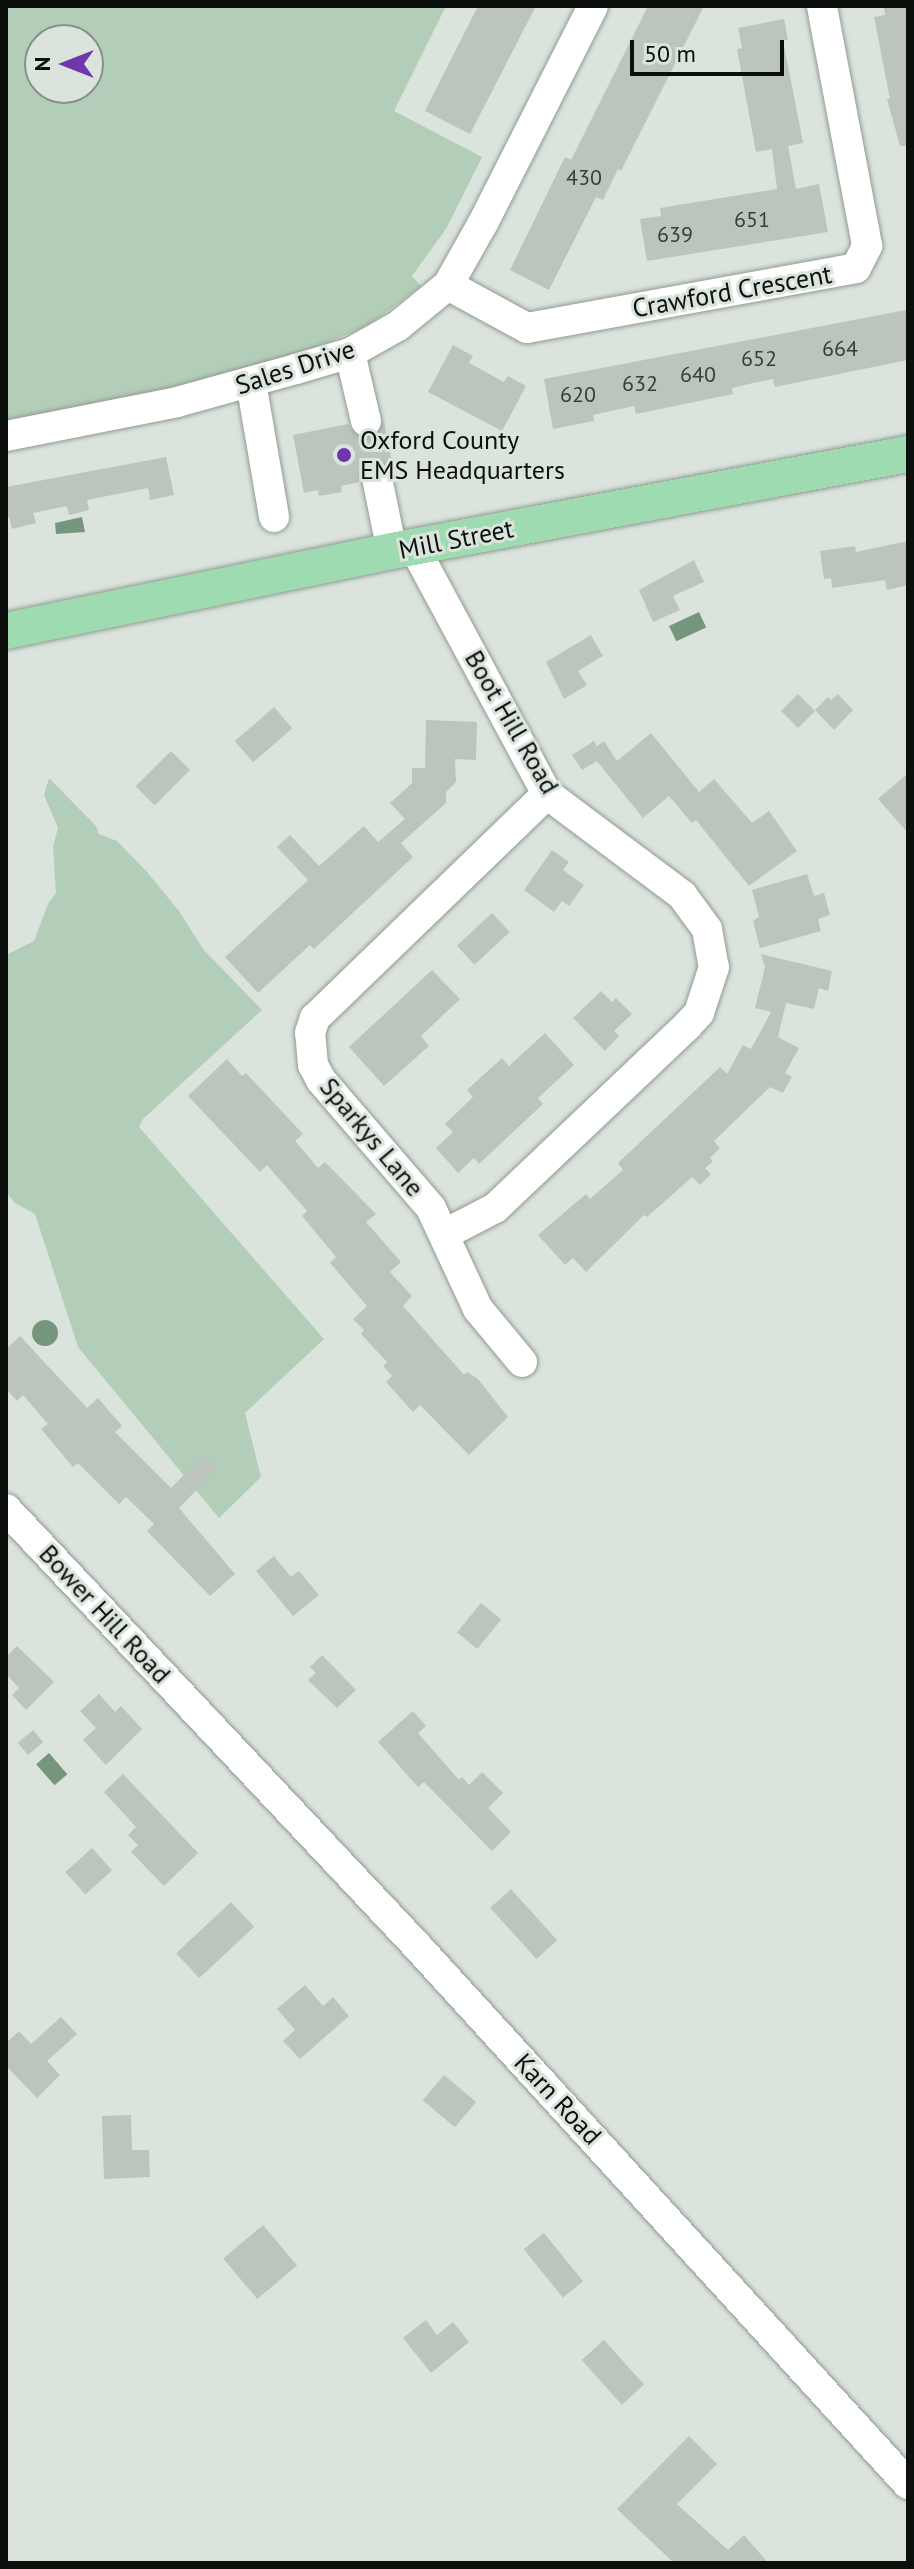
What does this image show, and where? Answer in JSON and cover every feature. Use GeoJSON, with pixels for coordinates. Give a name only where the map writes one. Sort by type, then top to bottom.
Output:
{"type":"FeatureCollection","features":[{"type":"Feature","properties":{"kind":"main road","name":"Mill Street"},"geometry":{"type":"LineString","coordinates":[[6,631],[403,549],[908,454]]}},
{"type":"Feature","properties":{"kind":"street","name":"Sales Drive"},"geometry":{"type":"LineString","coordinates":[[6,436],[177,402],[251,382],[350,353],[398,326],[448,285],[483,223],[593,6]]}},
{"type":"Feature","properties":{"kind":"street","name":"Crawford Crescent"},"geometry":{"type":"LineString","coordinates":[[448,285],[527,328],[856,268],[867,246],[822,6]]}},
{"type":"Feature","properties":{"kind":"street"},"geometry":{"type":"LineString","coordinates":[[350,353],[366,421]]}},
{"type":"Feature","properties":{"kind":"street"},"geometry":{"type":"LineString","coordinates":[[251,382],[274,517]]}},
{"type":"Feature","properties":{"kind":"street","name":"Boot Hill Road"},"geometry":{"type":"LineString","coordinates":[[377,478],[403,549],[547,794],[682,895],[707,929],[714,967],[699,1013],[540,1169],[495,1208],[445,1234]]}},
{"type":"Feature","properties":{"kind":"street","name":"Sparkys Lane"},"geometry":{"type":"LineString","coordinates":[[522,1362],[478,1309],[445,1234],[413,1185],[321,1080],[313,1065],[310,1033],[315,1018],[547,794]]}},
{"type":"Feature","properties":{"kind":"street","name":"Bower Hill Road"},"geometry":{"type":"LineString","coordinates":[[6,1509],[203,1718]]}},
{"type":"Feature","properties":{"kind":"street","name":"Karn Road"},"geometry":{"type":"LineString","coordinates":[[203,1718],[704,2256],[908,2484]]}},
{"type":"Feature","properties":{"kind":"shaded area"},"geometry":{"type":"Polygon","coordinates":[[[6,6],[446,6],[394,111],[482,157],[446,229],[412,276],[421,286],[369,325],[315,348],[158,392],[6,422],[6,6]]]}},
{"type":"Feature","properties":{"kind":"shaded area"},"geometry":{"type":"Polygon","coordinates":[[[82,517],[85,532],[56,534],[55,523],[82,517]]]}},
{"type":"Feature","properties":{"kind":"shaded area"},"geometry":{"type":"Polygon","coordinates":[[[699,612],[706,627],[676,641],[669,626],[699,612]]]}},
{"type":"Feature","properties":{"kind":"shaded area"},"geometry":{"type":"Polygon","coordinates":[[[49,778],[96,826],[99,834],[117,841],[147,872],[179,911],[203,949],[262,1010],[143,1119],[139,1127],[324,1339],[245,1413],[261,1477],[219,1518],[78,1347],[35,1214],[15,1203],[6,1192],[6,955],[34,941],[48,904],[56,893],[53,847],[58,828],[44,795],[49,778]]]}},
{"type":"Feature","properties":{"kind":"shaded area"},"geometry":{"type":"Polygon","coordinates":[[[45,1320],[54,1324],[58,1333],[54,1342],[45,1346],[36,1342],[32,1333],[36,1324],[45,1320]]]}},
{"type":"Feature","properties":{"kind":"shaded area"},"geometry":{"type":"Polygon","coordinates":[[[49,1753],[67,1774],[55,1785],[36,1764],[49,1753]]]}},
{"type":"Feature","properties":{"kind":"building"},"geometry":{"type":"Polygon","coordinates":[[[478,6],[536,6],[470,134],[425,111],[478,6]]]}},
{"type":"Feature","properties":{"kind":"building"},"geometry":{"type":"Polygon","coordinates":[[[648,6],[704,6],[621,171],[618,169],[603,200],[596,197],[549,290],[510,270],[565,157],[571,160],[648,6]]]}},
{"type":"Feature","properties":{"kind":"building"},"geometry":{"type":"Polygon","coordinates":[[[908,6],[908,146],[900,146],[887,99],[890,99],[874,17],[885,15],[884,8],[908,6]]]}},
{"type":"Feature","properties":{"kind":"building"},"geometry":{"type":"Polygon","coordinates":[[[784,19],[788,40],[783,40],[803,143],[788,146],[796,189],[819,184],[828,232],[647,261],[640,219],[661,216],[660,208],[777,189],[772,149],[756,152],[737,49],[742,48],[738,28],[784,19]]]}},
{"type":"Feature","properties":{"kind":"building"},"geometry":{"type":"Polygon","coordinates":[[[906,310],[908,360],[775,387],[773,379],[732,388],[733,394],[636,414],[634,406],[593,415],[594,421],[553,429],[544,379],[906,310]]]}},
{"type":"Feature","properties":{"kind":"building"},"geometry":{"type":"Polygon","coordinates":[[[453,345],[473,356],[469,363],[504,382],[508,376],[526,386],[502,431],[428,392],[453,345]]]}},
{"type":"Feature","properties":{"kind":"building","name":"Oxford County EMS Headquarters"},"geometry":{"type":"Polygon","coordinates":[[[384,421],[394,473],[383,461],[373,461],[360,472],[359,482],[341,486],[342,492],[319,496],[318,490],[304,493],[293,435],[348,424],[354,434],[369,439],[379,434],[384,421]]]}},
{"type":"Feature","properties":{"kind":"building"},"geometry":{"type":"Polygon","coordinates":[[[166,457],[174,495],[150,500],[148,488],[87,500],[89,510],[69,515],[67,506],[33,513],[36,523],[12,529],[9,517],[6,518],[6,487],[166,457]]]}},
{"type":"Feature","properties":{"kind":"building"},"geometry":{"type":"Polygon","coordinates":[[[908,541],[908,585],[887,590],[885,580],[832,588],[831,578],[824,579],[820,551],[855,546],[856,552],[908,541]]]}},
{"type":"Feature","properties":{"kind":"building"},"geometry":{"type":"Polygon","coordinates":[[[694,560],[704,582],[673,596],[680,610],[653,622],[639,590],[694,560]]]}},
{"type":"Feature","properties":{"kind":"building"},"geometry":{"type":"Polygon","coordinates":[[[591,635],[603,656],[578,671],[587,685],[564,699],[546,662],[591,635]]]}},
{"type":"Feature","properties":{"kind":"building"},"geometry":{"type":"Polygon","coordinates":[[[798,694],[815,711],[798,728],[781,711],[798,694]]]}},
{"type":"Feature","properties":{"kind":"building"},"geometry":{"type":"Polygon","coordinates":[[[838,694],[853,710],[834,730],[815,710],[828,697],[831,700],[838,694]]]}},
{"type":"Feature","properties":{"kind":"building"},"geometry":{"type":"Polygon","coordinates":[[[274,707],[292,728],[253,762],[235,741],[274,707]]]}},
{"type":"Feature","properties":{"kind":"building"},"geometry":{"type":"Polygon","coordinates":[[[426,720],[477,722],[476,760],[455,759],[456,782],[446,792],[446,803],[401,843],[413,857],[314,949],[310,945],[258,993],[225,957],[308,880],[277,847],[290,835],[319,866],[364,826],[378,842],[405,819],[390,803],[412,783],[412,768],[425,768],[426,720]]]}},
{"type":"Feature","properties":{"kind":"building"},"geometry":{"type":"Polygon","coordinates":[[[651,733],[699,792],[714,779],[752,823],[769,811],[797,851],[749,886],[696,820],[692,823],[669,796],[643,818],[597,761],[582,770],[572,755],[594,741],[597,746],[604,741],[617,761],[651,733]]]}},
{"type":"Feature","properties":{"kind":"building"},"geometry":{"type":"Polygon","coordinates":[[[171,751],[190,770],[155,805],[136,786],[171,751]]]}},
{"type":"Feature","properties":{"kind":"building"},"geometry":{"type":"Polygon","coordinates":[[[908,773],[908,833],[878,799],[908,773]]]}},
{"type":"Feature","properties":{"kind":"building"},"geometry":{"type":"Polygon","coordinates":[[[552,850],[569,862],[563,870],[584,885],[569,906],[562,901],[554,912],[524,890],[552,850]]]}},
{"type":"Feature","properties":{"kind":"building"},"geometry":{"type":"Polygon","coordinates":[[[807,874],[814,896],[824,893],[830,915],[818,919],[821,931],[760,948],[753,921],[759,917],[752,890],[807,874]]]}},
{"type":"Feature","properties":{"kind":"building"},"geometry":{"type":"Polygon","coordinates":[[[492,913],[510,932],[475,965],[457,946],[492,913]]]}},
{"type":"Feature","properties":{"kind":"building"},"geometry":{"type":"Polygon","coordinates":[[[761,954],[832,971],[828,991],[819,988],[814,1009],[786,1003],[778,1037],[799,1048],[785,1073],[792,1077],[783,1093],[770,1087],[714,1141],[720,1148],[705,1168],[711,1174],[700,1185],[692,1177],[647,1217],[644,1215],[586,1272],[573,1258],[565,1265],[538,1235],[586,1194],[590,1199],[623,1170],[618,1163],[720,1067],[727,1074],[743,1045],[751,1049],[771,1012],[755,1008],[765,967],[761,954]]]}},
{"type":"Feature","properties":{"kind":"building"},"geometry":{"type":"Polygon","coordinates":[[[432,970],[460,999],[421,1036],[429,1046],[384,1086],[349,1047],[432,970]]]}},
{"type":"Feature","properties":{"kind":"building"},"geometry":{"type":"Polygon","coordinates":[[[601,991],[612,1002],[616,998],[632,1014],[614,1031],[619,1036],[605,1051],[573,1018],[601,991]]]}},
{"type":"Feature","properties":{"kind":"building"},"geometry":{"type":"Polygon","coordinates":[[[545,1033],[574,1065],[538,1098],[543,1104],[479,1164],[474,1158],[458,1173],[436,1148],[453,1132],[445,1124],[473,1097],[467,1090],[502,1058],[509,1066],[545,1033]]]}},
{"type":"Feature","properties":{"kind":"building"},"geometry":{"type":"Polygon","coordinates":[[[227,1059],[242,1076],[246,1073],[303,1134],[295,1141],[318,1168],[325,1162],[376,1214],[366,1222],[401,1262],[390,1272],[412,1296],[403,1306],[464,1375],[467,1372],[478,1379],[508,1417],[469,1455],[420,1405],[413,1412],[386,1382],[392,1376],[383,1366],[387,1362],[361,1334],[364,1330],[353,1319],[367,1306],[330,1263],[336,1257],[302,1216],[307,1211],[267,1165],[260,1172],[188,1096],[227,1059]]]}},
{"type":"Feature","properties":{"kind":"building"},"geometry":{"type":"Polygon","coordinates":[[[20,1336],[87,1408],[98,1398],[122,1426],[115,1432],[171,1488],[203,1455],[217,1469],[179,1508],[235,1574],[210,1596],[147,1531],[154,1524],[126,1497],[119,1504],[78,1463],[73,1467],[41,1429],[48,1424],[23,1395],[17,1401],[6,1389],[6,1349],[20,1336]]]}},
{"type":"Feature","properties":{"kind":"building"},"geometry":{"type":"Polygon","coordinates":[[[274,1556],[291,1577],[299,1571],[319,1595],[293,1616],[256,1571],[274,1556]]]}},
{"type":"Feature","properties":{"kind":"building"},"geometry":{"type":"Polygon","coordinates":[[[481,1603],[501,1619],[477,1649],[457,1633],[481,1603]]]}},
{"type":"Feature","properties":{"kind":"building"},"geometry":{"type":"Polygon","coordinates":[[[17,1646],[54,1682],[26,1710],[12,1695],[19,1688],[6,1674],[6,1657],[17,1646]]]}},
{"type":"Feature","properties":{"kind":"building"},"geometry":{"type":"Polygon","coordinates":[[[322,1655],[356,1690],[337,1708],[308,1680],[316,1673],[310,1667],[322,1655]]]}},
{"type":"Feature","properties":{"kind":"building"},"geometry":{"type":"Polygon","coordinates":[[[99,1694],[115,1712],[121,1706],[142,1729],[106,1765],[83,1740],[96,1728],[80,1711],[99,1694]]]}},
{"type":"Feature","properties":{"kind":"building"},"geometry":{"type":"Polygon","coordinates":[[[413,1711],[426,1726],[418,1733],[459,1780],[462,1777],[469,1785],[482,1772],[503,1793],[488,1808],[511,1832],[492,1851],[424,1782],[418,1787],[378,1742],[413,1711]]]}},
{"type":"Feature","properties":{"kind":"building"},"geometry":{"type":"Polygon","coordinates":[[[33,1730],[43,1742],[28,1755],[18,1743],[33,1730]]]}},
{"type":"Feature","properties":{"kind":"building"},"geometry":{"type":"Polygon","coordinates":[[[123,1774],[198,1853],[164,1886],[131,1852],[138,1845],[128,1835],[136,1827],[104,1792],[123,1774]]]}},
{"type":"Feature","properties":{"kind":"building"},"geometry":{"type":"Polygon","coordinates":[[[92,1848],[112,1870],[85,1894],[65,1872],[92,1848]]]}},
{"type":"Feature","properties":{"kind":"building"},"geometry":{"type":"Polygon","coordinates":[[[511,1889],[557,1940],[536,1959],[490,1908],[511,1889]]]}},
{"type":"Feature","properties":{"kind":"building"},"geometry":{"type":"Polygon","coordinates":[[[231,1902],[254,1927],[199,1978],[176,1953],[231,1902]]]}},
{"type":"Feature","properties":{"kind":"building"},"geometry":{"type":"Polygon","coordinates":[[[305,1985],[323,2006],[333,1997],[349,2016],[300,2059],[283,2041],[295,2030],[277,2009],[305,1985]]]}},
{"type":"Feature","properties":{"kind":"building"},"geometry":{"type":"Polygon","coordinates":[[[61,2017],[77,2034],[47,2061],[60,2075],[37,2098],[6,2066],[6,2043],[19,2031],[31,2044],[61,2017]]]}},
{"type":"Feature","properties":{"kind":"building"},"geometry":{"type":"Polygon","coordinates":[[[444,2075],[476,2102],[455,2127],[423,2100],[444,2075]]]}},
{"type":"Feature","properties":{"kind":"building"},"geometry":{"type":"Polygon","coordinates":[[[131,2115],[132,2150],[149,2150],[150,2177],[104,2179],[102,2116],[131,2115]]]}},
{"type":"Feature","properties":{"kind":"building"},"geometry":{"type":"Polygon","coordinates":[[[263,2225],[297,2266],[257,2299],[223,2258],[263,2225]]]}},
{"type":"Feature","properties":{"kind":"building"},"geometry":{"type":"Polygon","coordinates":[[[544,2233],[583,2281],[563,2298],[524,2249],[544,2233]]]}},
{"type":"Feature","properties":{"kind":"building"},"geometry":{"type":"Polygon","coordinates":[[[426,2320],[437,2335],[453,2322],[469,2342],[431,2373],[403,2338],[426,2320]]]}},
{"type":"Feature","properties":{"kind":"building"},"geometry":{"type":"Polygon","coordinates":[[[604,2340],[644,2385],[622,2405],[582,2360],[604,2340]]]}},
{"type":"Feature","properties":{"kind":"building"},"geometry":{"type":"Polygon","coordinates":[[[689,2436],[717,2464],[677,2504],[728,2550],[744,2535],[768,2563],[674,2563],[617,2509],[689,2436]]]}},
{"type":"Feature","properties":{"kind":"tunnel"},"geometry":{"type":"LineString","coordinates":[[366,421],[377,478]]}},
{"type":"Feature","properties":{"kind":"place","name":"Oxford County EMS Headquarters"},"geometry":{"type":"Point","coordinates":[344,455]}}]}
